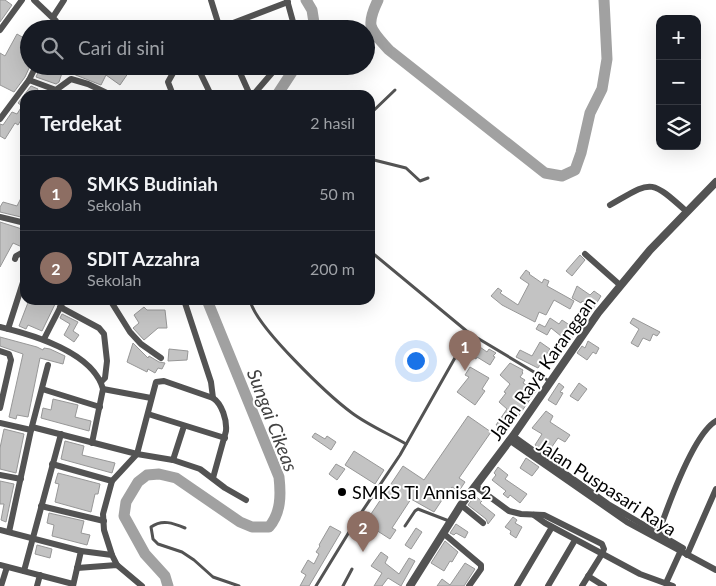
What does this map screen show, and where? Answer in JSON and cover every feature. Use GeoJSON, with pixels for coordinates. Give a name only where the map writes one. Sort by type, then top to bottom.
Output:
{"type":"FeatureCollection","features":[{"type":"Feature","properties":{"kind":"street"},"geometry":{"type":"LineString","coordinates":[[0,30],[22,0]]}},
{"type":"Feature","properties":{"kind":"street"},"geometry":{"type":"LineString","coordinates":[[34,0],[55,20]]}},
{"type":"Feature","properties":{"kind":"street"},"geometry":{"type":"LineString","coordinates":[[53,17],[64,0]]}},
{"type":"Feature","properties":{"kind":"street"},"geometry":{"type":"LineString","coordinates":[[211,0],[217,20]]}},
{"type":"Feature","properties":{"kind":"street"},"geometry":{"type":"LineString","coordinates":[[242,20],[287,1],[292,20]]}},
{"type":"Feature","properties":{"kind":"street"},"geometry":{"type":"LineString","coordinates":[[22,90],[32,75]]}},
{"type":"Feature","properties":{"kind":"street"},"geometry":{"type":"LineString","coordinates":[[172,75],[168,82],[172,90]]}},
{"type":"Feature","properties":{"kind":"street"},"geometry":{"type":"LineString","coordinates":[[201,75],[209,90]]}},
{"type":"Feature","properties":{"kind":"street"},"geometry":{"type":"LineString","coordinates":[[242,75],[249,90]]}},
{"type":"Feature","properties":{"kind":"street"},"geometry":{"type":"LineString","coordinates":[[256,90],[270,75]]}},
{"type":"Feature","properties":{"kind":"street"},"geometry":{"type":"LineString","coordinates":[[29,80],[56,90],[71,79],[101,90]]}},
{"type":"Feature","properties":{"kind":"street"},"geometry":{"type":"LineString","coordinates":[[0,119],[20,92]]}},
{"type":"Feature","properties":{"kind":"street","name":"Jalan Raya Karanggan"},"geometry":{"type":"LineString","coordinates":[[410,586],[461,505],[511,438],[582,334],[650,250],[716,182]]}},
{"type":"Feature","properties":{"kind":"street"},"geometry":{"type":"LineString","coordinates":[[610,206],[638,189],[655,186],[662,189],[686,211]]}},
{"type":"Feature","properties":{"kind":"street"},"geometry":{"type":"LineString","coordinates":[[0,217],[11,218],[20,222]]}},
{"type":"Feature","properties":{"kind":"street"},"geometry":{"type":"LineString","coordinates":[[15,259],[20,254]]}},
{"type":"Feature","properties":{"kind":"street"},"geometry":{"type":"LineString","coordinates":[[585,254],[620,285]]}},
{"type":"Feature","properties":{"kind":"street"},"geometry":{"type":"LineString","coordinates":[[8,329],[20,292]]}},
{"type":"Feature","properties":{"kind":"street"},"geometry":{"type":"LineString","coordinates":[[113,305],[130,332],[141,344],[161,358]]}},
{"type":"Feature","properties":{"kind":"street"},"geometry":{"type":"LineString","coordinates":[[186,305],[210,382],[213,398]]}},
{"type":"Feature","properties":{"kind":"street"},"geometry":{"type":"LineString","coordinates":[[44,340],[60,307],[99,328],[104,334],[108,361],[92,443]]}},
{"type":"Feature","properties":{"kind":"street"},"geometry":{"type":"LineString","coordinates":[[0,327],[44,340],[74,354],[102,386],[151,398]]}},
{"type":"Feature","properties":{"kind":"street"},"geometry":{"type":"LineString","coordinates":[[0,351],[9,354],[12,360],[0,408]]}},
{"type":"Feature","properties":{"kind":"street"},"geometry":{"type":"LineString","coordinates":[[8,532],[48,365]]}},
{"type":"Feature","properties":{"kind":"street"},"geometry":{"type":"LineString","coordinates":[[142,586],[117,565],[104,530],[103,514],[112,481],[137,454],[155,384],[161,380],[213,398],[220,406],[226,423],[225,438],[213,478]]}},
{"type":"Feature","properties":{"kind":"street"},"geometry":{"type":"LineString","coordinates":[[42,389],[100,407]]}},
{"type":"Feature","properties":{"kind":"street"},"geometry":{"type":"LineString","coordinates":[[148,414],[225,438]]}},
{"type":"Feature","properties":{"kind":"street"},"geometry":{"type":"LineString","coordinates":[[657,536],[678,481],[699,442],[710,425],[716,421]]}},
{"type":"Feature","properties":{"kind":"street"},"geometry":{"type":"LineString","coordinates":[[0,423],[61,434],[137,454],[173,460],[200,469],[225,488],[246,500]]}},
{"type":"Feature","properties":{"kind":"street"},"geometry":{"type":"LineString","coordinates":[[173,460],[184,426]]}},
{"type":"Feature","properties":{"kind":"street"},"geometry":{"type":"LineString","coordinates":[[24,571],[61,434]]}},
{"type":"Feature","properties":{"kind":"street","name":"Jalan Puspasari Raya"},"geometry":{"type":"LineString","coordinates":[[511,438],[657,536],[716,570]]}},
{"type":"Feature","properties":{"kind":"street"},"geometry":{"type":"LineString","coordinates":[[52,464],[112,481]]}},
{"type":"Feature","properties":{"kind":"street"},"geometry":{"type":"LineString","coordinates":[[0,474],[21,479]]}},
{"type":"Feature","properties":{"kind":"street"},"geometry":{"type":"LineString","coordinates":[[475,486],[509,510],[520,514],[540,514],[600,543],[604,548],[602,554],[582,586]]}},
{"type":"Feature","properties":{"kind":"street"},"geometry":{"type":"LineString","coordinates":[[687,553],[716,489]]}},
{"type":"Feature","properties":{"kind":"street"},"geometry":{"type":"LineString","coordinates":[[534,515],[575,540],[640,574],[669,585],[716,498]]}},
{"type":"Feature","properties":{"kind":"street"},"geometry":{"type":"LineString","coordinates":[[461,505],[483,523]]}},
{"type":"Feature","properties":{"kind":"street"},"geometry":{"type":"LineString","coordinates":[[41,506],[104,521]]}},
{"type":"Feature","properties":{"kind":"street"},"geometry":{"type":"LineString","coordinates":[[517,586],[552,527]]}},
{"type":"Feature","properties":{"kind":"street"},"geometry":{"type":"LineString","coordinates":[[0,530],[81,551],[112,555]]}},
{"type":"Feature","properties":{"kind":"street"},"geometry":{"type":"LineString","coordinates":[[443,532],[481,565],[481,569],[469,586]]}},
{"type":"Feature","properties":{"kind":"street"},"geometry":{"type":"LineString","coordinates":[[548,586],[575,540]]}},
{"type":"Feature","properties":{"kind":"street"},"geometry":{"type":"LineString","coordinates":[[0,565],[73,585],[81,551]]}},
{"type":"Feature","properties":{"kind":"street","name":"Jalan Puspasari Raya"},"geometry":{"type":"LineString","coordinates":[[687,553],[716,565]]}},
{"type":"Feature","properties":{"kind":"street"},"geometry":{"type":"LineString","coordinates":[[77,568],[117,565]]}},
{"type":"Feature","properties":{"kind":"street"},"geometry":{"type":"LineString","coordinates":[[1,586],[7,567]]}},
{"type":"Feature","properties":{"kind":"street"},"geometry":{"type":"LineString","coordinates":[[37,586],[40,575]]}},
{"type":"Feature","properties":{"kind":"street"},"geometry":{"type":"LineString","coordinates":[[588,576],[604,586]]}},
{"type":"Feature","properties":{"kind":"lane"},"geometry":{"type":"LineString","coordinates":[[375,109],[395,90]]}},
{"type":"Feature","properties":{"kind":"lane"},"geometry":{"type":"LineString","coordinates":[[375,160],[406,168],[420,181],[428,178]]}},
{"type":"Feature","properties":{"kind":"lane"},"geometry":{"type":"LineString","coordinates":[[375,255],[469,333],[550,381]]}},
{"type":"Feature","properties":{"kind":"lane"},"geometry":{"type":"LineString","coordinates":[[252,305],[276,340],[326,392],[354,415],[406,444]]}},
{"type":"Feature","properties":{"kind":"lane"},"geometry":{"type":"LineString","coordinates":[[316,586],[406,444],[469,333]]}},
{"type":"Feature","properties":{"kind":"lane"},"geometry":{"type":"LineString","coordinates":[[405,526],[418,509],[450,522]]}},
{"type":"Feature","properties":{"kind":"lane"},"geometry":{"type":"LineString","coordinates":[[185,528],[168,522],[158,523],[151,527],[153,539],[158,544],[182,552],[213,577],[239,586]]}},
{"type":"Feature","properties":{"kind":"lane"},"geometry":{"type":"LineString","coordinates":[[343,586],[352,569]]}},
{"type":"Feature","properties":{"kind":"building"},"geometry":{"type":"Polygon","coordinates":[[[0,0],[5,0],[12,5],[0,22],[0,0]]]}},
{"type":"Feature","properties":{"kind":"building"},"geometry":{"type":"Polygon","coordinates":[[[17,34],[20,36],[20,75],[26,75],[14,92],[0,85],[0,53],[5,56],[17,34]]]}},
{"type":"Feature","properties":{"kind":"building"},"geometry":{"type":"Polygon","coordinates":[[[37,75],[61,75],[59,82],[56,84],[36,77],[37,75]]]}},
{"type":"Feature","properties":{"kind":"building"},"geometry":{"type":"Polygon","coordinates":[[[76,75],[106,75],[101,85],[76,75]]]}},
{"type":"Feature","properties":{"kind":"building"},"geometry":{"type":"Polygon","coordinates":[[[106,75],[127,75],[120,85],[106,75]]]}},
{"type":"Feature","properties":{"kind":"building"},"geometry":{"type":"Polygon","coordinates":[[[31,86],[38,89],[38,90],[28,90],[31,86]]]}},
{"type":"Feature","properties":{"kind":"building"},"geometry":{"type":"Polygon","coordinates":[[[20,109],[20,122],[18,125],[15,123],[5,139],[0,136],[0,124],[3,125],[12,112],[17,114],[20,109]]]}},
{"type":"Feature","properties":{"kind":"building"},"geometry":{"type":"Polygon","coordinates":[[[20,200],[20,217],[0,212],[3,202],[17,206],[20,200]]]}},
{"type":"Feature","properties":{"kind":"building"},"geometry":{"type":"Polygon","coordinates":[[[0,222],[20,228],[20,246],[13,243],[0,267],[0,222]]]}},
{"type":"Feature","properties":{"kind":"building"},"geometry":{"type":"Polygon","coordinates":[[[580,255],[585,260],[572,276],[566,271],[580,255]]]}},
{"type":"Feature","properties":{"kind":"building"},"geometry":{"type":"Polygon","coordinates":[[[526,270],[542,283],[544,279],[549,281],[547,286],[574,301],[570,309],[554,300],[546,315],[539,312],[535,322],[502,305],[491,296],[498,288],[502,291],[500,293],[518,305],[529,284],[520,278],[526,270]]]}},
{"type":"Feature","properties":{"kind":"building"},"geometry":{"type":"Polygon","coordinates":[[[577,286],[590,295],[594,291],[601,296],[593,309],[582,301],[581,303],[572,298],[577,286]]]}},
{"type":"Feature","properties":{"kind":"building"},"geometry":{"type":"Polygon","coordinates":[[[27,305],[55,305],[42,331],[28,325],[26,329],[19,326],[27,305]]]}},
{"type":"Feature","properties":{"kind":"building"},"geometry":{"type":"Polygon","coordinates":[[[144,307],[147,310],[165,310],[167,328],[158,328],[144,340],[133,328],[139,323],[134,315],[144,307]]]}},
{"type":"Feature","properties":{"kind":"building"},"geometry":{"type":"Polygon","coordinates":[[[578,313],[583,316],[577,331],[559,354],[552,350],[561,336],[551,328],[547,335],[536,329],[539,324],[545,327],[550,318],[559,324],[562,320],[571,326],[578,313]]]}},
{"type":"Feature","properties":{"kind":"building"},"geometry":{"type":"Polygon","coordinates":[[[62,314],[78,322],[73,331],[79,335],[74,342],[64,335],[70,324],[60,318],[62,314]]]}},
{"type":"Feature","properties":{"kind":"building"},"geometry":{"type":"Polygon","coordinates":[[[633,318],[660,332],[657,336],[653,334],[650,341],[643,338],[638,347],[631,343],[639,329],[630,323],[633,318]]]}},
{"type":"Feature","properties":{"kind":"building"},"geometry":{"type":"Polygon","coordinates":[[[0,337],[43,350],[44,348],[50,349],[65,356],[63,364],[40,358],[28,417],[17,415],[16,419],[9,417],[23,354],[0,346],[0,337]]]}},
{"type":"Feature","properties":{"kind":"building"},"geometry":{"type":"Polygon","coordinates":[[[588,341],[599,348],[596,354],[593,352],[587,360],[577,353],[582,346],[585,348],[588,341]]]}},
{"type":"Feature","properties":{"kind":"building"},"geometry":{"type":"Polygon","coordinates":[[[540,342],[550,349],[538,368],[516,357],[520,350],[532,356],[540,342]]]}},
{"type":"Feature","properties":{"kind":"building"},"geometry":{"type":"Polygon","coordinates":[[[133,343],[148,358],[149,356],[165,363],[162,369],[158,368],[155,373],[148,369],[147,372],[127,362],[133,343]]]}},
{"type":"Feature","properties":{"kind":"building"},"geometry":{"type":"Polygon","coordinates":[[[477,345],[487,352],[489,349],[496,353],[490,365],[470,355],[477,345]]]}},
{"type":"Feature","properties":{"kind":"building"},"geometry":{"type":"Polygon","coordinates":[[[169,349],[188,351],[187,360],[168,361],[169,349]]]}},
{"type":"Feature","properties":{"kind":"building"},"geometry":{"type":"Polygon","coordinates":[[[510,363],[523,370],[520,377],[525,380],[523,383],[536,391],[517,418],[514,416],[504,430],[496,425],[507,409],[499,402],[510,384],[500,375],[510,363]]]}},
{"type":"Feature","properties":{"kind":"building"},"geometry":{"type":"Polygon","coordinates":[[[470,367],[489,378],[482,389],[485,391],[475,405],[457,392],[469,377],[465,375],[470,367]]]}},
{"type":"Feature","properties":{"kind":"building"},"geometry":{"type":"Polygon","coordinates":[[[559,383],[564,387],[560,392],[563,393],[556,405],[548,400],[559,383]]]}},
{"type":"Feature","properties":{"kind":"building"},"geometry":{"type":"Polygon","coordinates":[[[579,383],[587,389],[578,401],[570,396],[579,383]]]}},
{"type":"Feature","properties":{"kind":"building"},"geometry":{"type":"Polygon","coordinates":[[[53,399],[78,405],[75,417],[91,421],[89,431],[41,418],[43,408],[51,410],[53,399]]]}},
{"type":"Feature","properties":{"kind":"building"},"geometry":{"type":"Polygon","coordinates":[[[546,411],[553,416],[550,422],[570,435],[565,442],[558,438],[547,454],[535,445],[542,434],[532,428],[546,411]]]}},
{"type":"Feature","properties":{"kind":"building"},"geometry":{"type":"Polygon","coordinates":[[[468,416],[491,432],[459,478],[465,482],[459,491],[452,487],[434,512],[411,499],[392,528],[396,530],[390,539],[362,521],[368,512],[371,514],[403,466],[424,480],[468,416]]]}},
{"type":"Feature","properties":{"kind":"building"},"geometry":{"type":"Polygon","coordinates":[[[4,429],[24,434],[16,473],[0,469],[0,448],[4,429]]]}},
{"type":"Feature","properties":{"kind":"building"},"geometry":{"type":"Polygon","coordinates":[[[315,433],[325,439],[327,436],[336,442],[331,450],[312,437],[315,433]]]}},
{"type":"Feature","properties":{"kind":"building"},"geometry":{"type":"Polygon","coordinates":[[[65,441],[84,446],[82,455],[115,463],[112,473],[61,459],[65,441]]]}},
{"type":"Feature","properties":{"kind":"building"},"geometry":{"type":"Polygon","coordinates":[[[354,451],[384,470],[375,484],[345,465],[354,451]]]}},
{"type":"Feature","properties":{"kind":"building"},"geometry":{"type":"Polygon","coordinates":[[[526,458],[539,467],[532,476],[520,468],[526,458]]]}},
{"type":"Feature","properties":{"kind":"building"},"geometry":{"type":"Polygon","coordinates":[[[336,464],[345,469],[337,480],[329,474],[336,464]]]}},
{"type":"Feature","properties":{"kind":"building"},"geometry":{"type":"Polygon","coordinates":[[[498,467],[508,475],[505,479],[527,494],[520,503],[510,495],[508,498],[503,494],[506,491],[492,480],[496,475],[494,473],[498,467]]]}},
{"type":"Feature","properties":{"kind":"building"},"geometry":{"type":"Polygon","coordinates":[[[58,473],[100,484],[98,494],[95,494],[91,512],[55,502],[59,484],[55,483],[58,473]]]}},
{"type":"Feature","properties":{"kind":"building"},"geometry":{"type":"Polygon","coordinates":[[[0,481],[14,484],[6,522],[1,520],[4,504],[0,504],[0,481]]]}},
{"type":"Feature","properties":{"kind":"building"},"geometry":{"type":"Polygon","coordinates":[[[475,496],[482,501],[480,503],[495,515],[488,524],[486,519],[468,505],[475,496]]]}},
{"type":"Feature","properties":{"kind":"building"},"geometry":{"type":"Polygon","coordinates":[[[49,513],[84,521],[81,533],[90,535],[87,545],[52,536],[54,525],[47,523],[49,513]]]}},
{"type":"Feature","properties":{"kind":"building"},"geometry":{"type":"Polygon","coordinates":[[[513,517],[517,520],[515,523],[522,527],[516,538],[505,527],[513,517]]]}},
{"type":"Feature","properties":{"kind":"building"},"geometry":{"type":"Polygon","coordinates":[[[456,524],[468,532],[465,538],[456,533],[454,535],[450,533],[456,524]]]}},
{"type":"Feature","properties":{"kind":"building"},"geometry":{"type":"Polygon","coordinates":[[[330,526],[341,532],[309,586],[300,586],[306,575],[301,572],[308,560],[314,564],[319,554],[316,552],[330,526]]]}},
{"type":"Feature","properties":{"kind":"building"},"geometry":{"type":"Polygon","coordinates":[[[416,528],[422,532],[411,549],[405,545],[416,528]]]}},
{"type":"Feature","properties":{"kind":"building"},"geometry":{"type":"Polygon","coordinates":[[[445,541],[458,552],[444,571],[431,563],[445,541]]]}},
{"type":"Feature","properties":{"kind":"building"},"geometry":{"type":"Polygon","coordinates":[[[37,545],[52,549],[50,558],[35,554],[37,545]]]}},
{"type":"Feature","properties":{"kind":"building"},"geometry":{"type":"Polygon","coordinates":[[[381,552],[388,557],[385,563],[399,574],[409,558],[415,561],[401,586],[388,578],[382,586],[374,586],[382,573],[371,566],[381,552]]]}},
{"type":"Feature","properties":{"kind":"building"},"geometry":{"type":"Polygon","coordinates":[[[465,563],[475,569],[464,586],[437,586],[442,579],[450,585],[465,563]]]}},
{"type":"Feature","properties":{"kind":"waterway","name":"Sungai Cikeas"},"geometry":{"type":"LineString","coordinates":[[306,0],[312,10],[314,20]]}},
{"type":"Feature","properties":{"kind":"waterway","name":"Sungai Cikeas"},"geometry":{"type":"LineString","coordinates":[[371,20],[378,0]]}},
{"type":"Feature","properties":{"kind":"waterway","name":"Sungai Cikeas"},"geometry":{"type":"LineString","coordinates":[[375,34],[389,50],[545,173],[562,176],[575,170],[590,113],[602,89],[607,59],[604,0]]}},
{"type":"Feature","properties":{"kind":"waterway","name":"Sungai Cikeas"},"geometry":{"type":"LineString","coordinates":[[280,90],[290,75]]}},
{"type":"Feature","properties":{"kind":"waterway","name":"Sungai Cikeas"},"geometry":{"type":"LineString","coordinates":[[168,586],[165,576],[145,554],[124,516],[126,502],[138,482],[147,475],[159,474],[176,478],[240,522],[252,527],[269,527],[278,510],[279,477],[209,305]]}},
{"type":"Feature","properties":{"kind":"place","name":"SMKS Budiniah"},"geometry":{"type":"Point","coordinates":[465,371]}},
{"type":"Feature","properties":{"kind":"place","name":"SMKS Ti Annisa 2"},"geometry":{"type":"Point","coordinates":[342,492]}},
{"type":"Feature","properties":{"kind":"place","name":"SDIT Azzahra"},"geometry":{"type":"Point","coordinates":[363,552]}}]}
